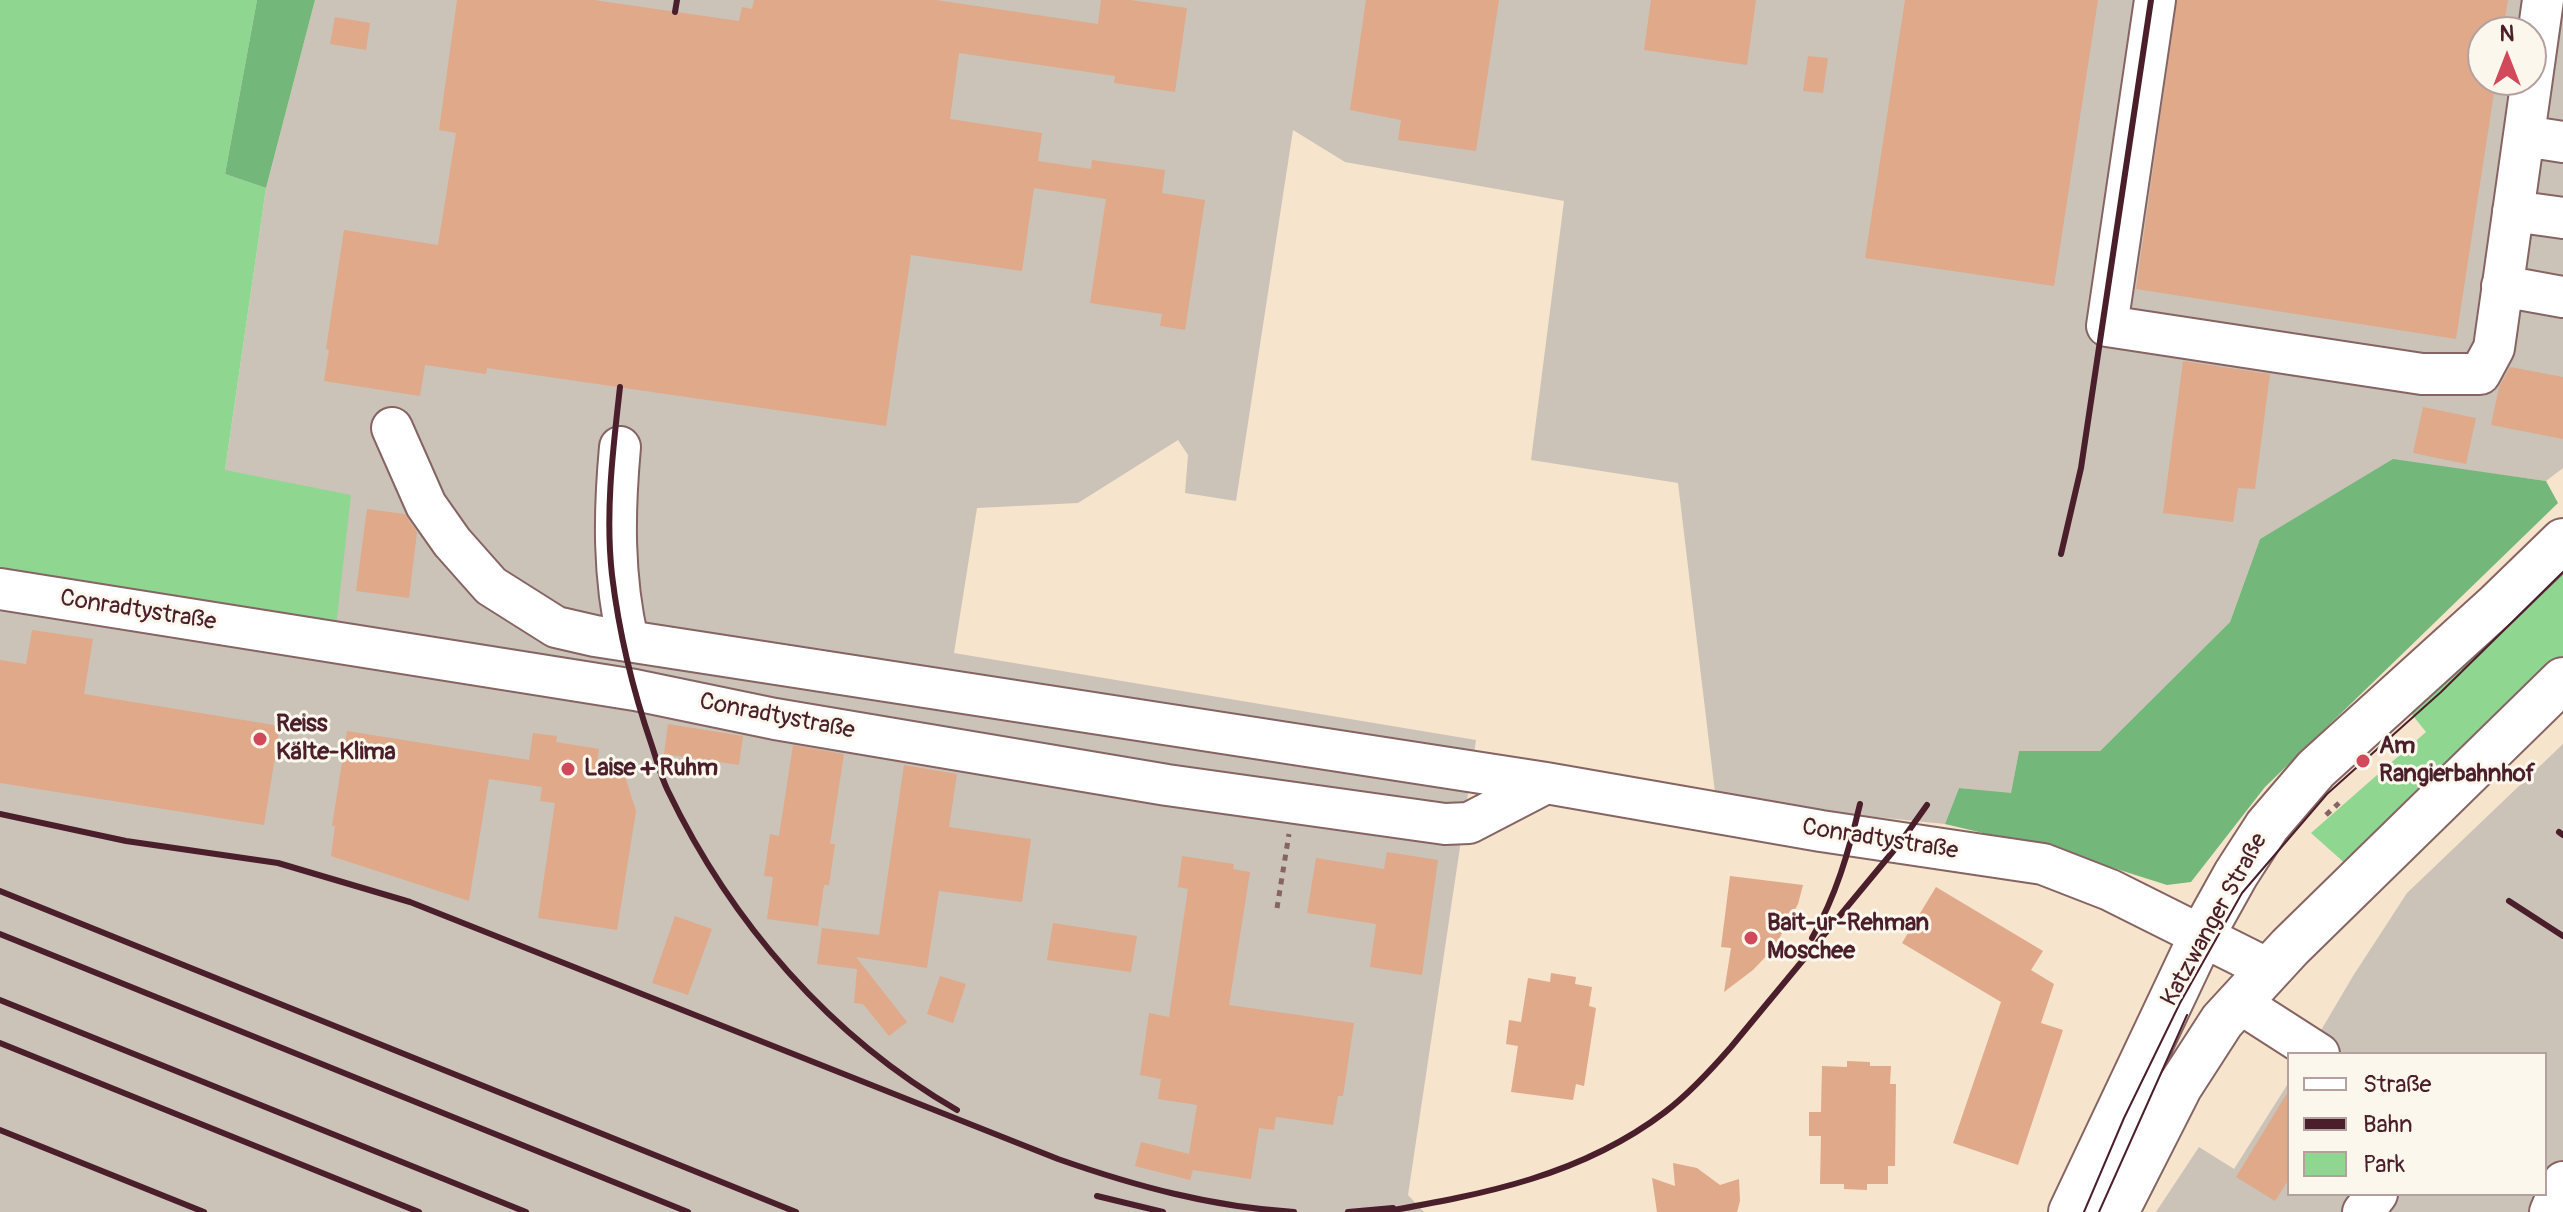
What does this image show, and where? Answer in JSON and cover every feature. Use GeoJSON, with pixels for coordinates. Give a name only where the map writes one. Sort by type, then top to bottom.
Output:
{"type":"FeatureCollection","features":[{"type":"Feature","properties":{"kind":"main road","name":"Katzwanger Straße"},"geometry":{"type":"LineString","coordinates":[[2071,1212],[2202,935],[2251,849],[2308,777],[2563,541]]}},
{"type":"Feature","properties":{"kind":"main road"},"geometry":{"type":"LineString","coordinates":[[2116,1212],[2180,1086],[2209,1039],[2238,1002],[2563,680]]}},
{"type":"Feature","properties":{"kind":"street"},"geometry":{"type":"LineString","coordinates":[[2155,0],[2107,326],[2422,374],[2480,374],[2494,348],[2524,136],[2549,62],[2543,0]]}},
{"type":"Feature","properties":{"kind":"street"},"geometry":{"type":"LineString","coordinates":[[2524,136],[2563,142]]}},
{"type":"Feature","properties":{"kind":"street"},"geometry":{"type":"LineString","coordinates":[[2513,211],[2563,218]]}},
{"type":"Feature","properties":{"kind":"street"},"geometry":{"type":"LineString","coordinates":[[2502,286],[2563,297]]}},
{"type":"Feature","properties":{"kind":"street","name":"Conradtystraße"},"geometry":{"type":"LineString","coordinates":[[392,428],[426,505],[452,542],[491,586],[556,627],[628,641],[1546,783],[1836,834],[2043,864],[2110,890],[2268,969]]}},
{"type":"Feature","properties":{"kind":"street"},"geometry":{"type":"LineString","coordinates":[[620,447],[615,499],[616,563],[620,608],[628,641]]}},
{"type":"Feature","properties":{"kind":"street","name":"Conradtystraße"},"geometry":{"type":"LineString","coordinates":[[0,589],[635,690],[806,724],[1167,785],[1445,824],[1469,823],[1546,783]]}},
{"type":"Feature","properties":{"kind":"street"},"geometry":{"type":"LineString","coordinates":[[2238,1002],[2316,1052]]}},
{"type":"Feature","properties":{"kind":"street"},"geometry":{"type":"LineString","coordinates":[[2550,1212],[2563,1182]]}},
{"type":"Feature","properties":{"kind":"street"},"geometry":{"type":"LineString","coordinates":[[2363,1212],[2375,1196]]}},
{"type":"Feature","properties":{"kind":"path"},"geometry":{"type":"LineString","coordinates":[[1277,908],[1294,803]]}},
{"type":"Feature","properties":{"kind":"shaded area"},"geometry":{"type":"Polygon","coordinates":[[[315,0],[2563,0],[2563,468],[2546,481],[2393,460],[2260,539],[2230,622],[2100,751],[2019,751],[2011,794],[1959,788],[1945,824],[1716,801],[1678,483],[1531,460],[1564,201],[1345,162],[1293,130],[1236,501],[1185,493],[1188,455],[1178,440],[1078,503],[977,508],[954,653],[1476,740],[1408,1195],[1424,1212],[0,1212],[0,582],[225,470],[266,188],[315,0]]]}},
{"type":"Feature","properties":{"kind":"shaded area"},"geometry":{"type":"Polygon","coordinates":[[[2563,744],[2563,1212],[2156,1212],[2199,1147],[2234,1169],[2287,1085],[2287,1196],[2547,1196],[2547,1052],[2308,1052],[2407,893],[2563,744]]]}},
{"type":"Feature","properties":{"kind":"green space"},"geometry":{"type":"Polygon","coordinates":[[[0,0],[257,0],[225,174],[266,188],[225,470],[351,495],[335,635],[0,582],[0,0]]]}},
{"type":"Feature","properties":{"kind":"green space"},"geometry":{"type":"Polygon","coordinates":[[[257,0],[315,0],[266,188],[225,174],[257,0]]]}},
{"type":"Feature","properties":{"kind":"green space"},"geometry":{"type":"Polygon","coordinates":[[[2393,459],[2546,481],[2558,503],[2265,787],[2191,882],[2167,885],[2063,852],[1945,824],[1959,788],[2011,793],[2019,751],[2100,751],[2230,622],[2260,539],[2393,459]]]}},
{"type":"Feature","properties":{"kind":"green space"},"geometry":{"type":"Polygon","coordinates":[[[2563,558],[2563,664],[2357,874],[2311,833],[2426,732],[2406,707],[2563,558]]]}},
{"type":"Feature","properties":{"kind":"building"},"geometry":{"type":"Polygon","coordinates":[[[457,0],[594,0],[739,21],[742,7],[752,9],[754,0],[936,0],[1098,24],[1101,0],[1130,0],[1187,8],[1175,92],[1114,83],[1115,76],[959,53],[950,119],[1042,133],[1038,161],[1091,169],[1092,160],[1165,170],[1162,193],[1205,200],[1185,330],[1160,326],[1162,314],[1090,303],[1106,199],[1034,188],[1022,271],[911,255],[886,426],[487,368],[486,374],[425,365],[420,396],[324,381],[344,230],[438,245],[456,133],[439,130],[457,0]]]}},
{"type":"Feature","properties":{"kind":"building"},"geometry":{"type":"Polygon","coordinates":[[[1366,0],[1499,0],[1476,151],[1398,140],[1401,120],[1350,110],[1366,0]]]}},
{"type":"Feature","properties":{"kind":"building"},"geometry":{"type":"Polygon","coordinates":[[[1651,0],[1756,0],[1747,65],[1644,50],[1651,0]]]}},
{"type":"Feature","properties":{"kind":"building"},"geometry":{"type":"Polygon","coordinates":[[[1905,0],[2098,0],[2054,286],[1865,258],[1905,0]]]}},
{"type":"Feature","properties":{"kind":"building"},"geometry":{"type":"Polygon","coordinates":[[[2177,0],[2508,0],[2506,16],[2467,16],[2467,96],[2494,96],[2456,339],[2136,289],[2177,0]]]}},
{"type":"Feature","properties":{"kind":"building"},"geometry":{"type":"Polygon","coordinates":[[[335,17],[370,23],[366,50],[330,44],[335,17]]]}},
{"type":"Feature","properties":{"kind":"building"},"geometry":{"type":"Polygon","coordinates":[[[1808,56],[1828,58],[1823,93],[1803,91],[1808,56]]]}},
{"type":"Feature","properties":{"kind":"building"},"geometry":{"type":"Polygon","coordinates":[[[2183,361],[2270,374],[2255,489],[2238,488],[2233,522],[2163,513],[2183,361]]]}},
{"type":"Feature","properties":{"kind":"building"},"geometry":{"type":"Polygon","coordinates":[[[2510,367],[2563,377],[2563,439],[2491,425],[2499,387],[2510,367]]]}},
{"type":"Feature","properties":{"kind":"building"},"geometry":{"type":"Polygon","coordinates":[[[2423,407],[2476,418],[2466,464],[2413,453],[2423,407]]]}},
{"type":"Feature","properties":{"kind":"building"},"geometry":{"type":"Polygon","coordinates":[[[367,509],[405,514],[417,532],[409,598],[356,591],[367,509]]]}},
{"type":"Feature","properties":{"kind":"building"},"geometry":{"type":"Polygon","coordinates":[[[32,630],[93,639],[84,694],[280,726],[264,825],[0,783],[0,660],[26,664],[32,630]]]}},
{"type":"Feature","properties":{"kind":"building"},"geometry":{"type":"Polygon","coordinates":[[[668,724],[743,736],[739,765],[664,754],[668,724]]]}},
{"type":"Feature","properties":{"kind":"building"},"geometry":{"type":"Polygon","coordinates":[[[347,731],[529,760],[533,733],[557,736],[556,742],[599,749],[596,769],[624,773],[636,811],[617,930],[538,918],[555,803],[540,801],[542,787],[489,779],[469,901],[331,856],[335,826],[332,826],[347,731]]]}},
{"type":"Feature","properties":{"kind":"building"},"geometry":{"type":"Polygon","coordinates":[[[793,745],[844,754],[830,844],[835,844],[829,885],[824,885],[818,926],[767,919],[773,877],[764,876],[770,834],[779,836],[793,745]]]}},
{"type":"Feature","properties":{"kind":"building"},"geometry":{"type":"Polygon","coordinates":[[[904,765],[957,774],[949,827],[1031,839],[1022,902],[939,891],[927,968],[856,957],[907,1022],[889,1036],[863,1004],[854,1003],[857,969],[817,964],[822,928],[879,935],[904,765]]]}},
{"type":"Feature","properties":{"kind":"building"},"geometry":{"type":"Polygon","coordinates":[[[1387,852],[1438,860],[1422,975],[1370,967],[1376,924],[1307,913],[1316,858],[1384,869],[1387,852]]]}},
{"type":"Feature","properties":{"kind":"building"},"geometry":{"type":"Polygon","coordinates":[[[1182,856],[1234,864],[1233,869],[1250,872],[1229,1005],[1354,1023],[1343,1096],[1338,1096],[1333,1125],[1276,1117],[1274,1130],[1259,1128],[1251,1179],[1193,1170],[1190,1180],[1135,1166],[1141,1142],[1189,1154],[1197,1105],[1158,1099],[1161,1079],[1140,1075],[1149,1013],[1169,1017],[1188,889],[1178,887],[1182,856]]]}},
{"type":"Feature","properties":{"kind":"building","name":"Bait-ur-Rehman Moschee"},"geometry":{"type":"Polygon","coordinates":[[[1730,876],[1803,885],[1798,904],[1774,948],[1753,970],[1724,992],[1731,948],[1721,947],[1730,876]]]}},
{"type":"Feature","properties":{"kind":"building"},"geometry":{"type":"Polygon","coordinates":[[[1936,887],[2043,951],[2031,970],[2054,984],[2041,1023],[2063,1030],[2018,1165],[1953,1143],[2001,1002],[1902,943],[1936,887]]]}},
{"type":"Feature","properties":{"kind":"building"},"geometry":{"type":"Polygon","coordinates":[[[675,916],[712,929],[688,995],[652,983],[675,916]]]}},
{"type":"Feature","properties":{"kind":"building"},"geometry":{"type":"Polygon","coordinates":[[[1053,923],[1137,936],[1131,972],[1047,960],[1053,923]]]}},
{"type":"Feature","properties":{"kind":"building"},"geometry":{"type":"Polygon","coordinates":[[[1551,973],[1576,977],[1575,984],[1592,987],[1589,1006],[1596,1008],[1584,1086],[1576,1084],[1573,1100],[1511,1092],[1518,1046],[1506,1044],[1509,1020],[1521,1022],[1528,978],[1550,982],[1551,973]]]}},
{"type":"Feature","properties":{"kind":"building"},"geometry":{"type":"Polygon","coordinates":[[[940,976],[966,984],[953,1023],[927,1014],[940,976]]]}},
{"type":"Feature","properties":{"kind":"building"},"geometry":{"type":"Polygon","coordinates":[[[1847,1061],[1891,1066],[1890,1084],[1896,1084],[1895,1166],[1888,1166],[1888,1184],[1867,1184],[1867,1190],[1844,1189],[1844,1184],[1820,1184],[1821,1136],[1809,1136],[1809,1112],[1821,1112],[1822,1066],[1847,1067],[1847,1061]]]}},
{"type":"Feature","properties":{"kind":"building"},"geometry":{"type":"Polygon","coordinates":[[[2287,1093],[2287,1182],[2275,1201],[2236,1177],[2287,1093]]]}},
{"type":"Feature","properties":{"kind":"building"},"geometry":{"type":"Polygon","coordinates":[[[1673,1163],[1697,1168],[1720,1185],[1739,1179],[1737,1212],[1657,1212],[1652,1178],[1675,1186],[1673,1163]]]}},
{"type":"Feature","properties":{"kind":"tram line"},"geometry":{"type":"LineString","coordinates":[[2084,1212],[2124,1118],[2180,1003],[2242,893],[2327,794],[2441,692],[2563,572]]}},
{"type":"Feature","properties":{"kind":"tram line"},"geometry":{"type":"LineString","coordinates":[[2099,1212],[2187,1015]]}},
{"type":"Feature","properties":{"kind":"railway"},"geometry":{"type":"LineString","coordinates":[[675,12],[677,0]]}},
{"type":"Feature","properties":{"kind":"railway"},"geometry":{"type":"LineString","coordinates":[[2061,554],[2081,468],[2151,0]]}},
{"type":"Feature","properties":{"kind":"railway"},"geometry":{"type":"LineString","coordinates":[[620,387],[610,505],[612,575],[633,683],[666,786],[722,886],[788,972],[826,1012],[867,1048],[957,1110]]}},
{"type":"Feature","properties":{"kind":"railway"},"geometry":{"type":"LineString","coordinates":[[1812,938],[1841,873],[1860,804]]}},
{"type":"Feature","properties":{"kind":"railway"},"geometry":{"type":"LineString","coordinates":[[1383,1212],[1458,1198],[1565,1167],[1633,1134],[1665,1112],[1700,1081],[1731,1047],[1900,843],[1927,805]]}},
{"type":"Feature","properties":{"kind":"railway"},"geometry":{"type":"LineString","coordinates":[[0,814],[126,841],[278,863],[410,902],[1058,1159],[1174,1194],[1294,1212]]}},
{"type":"Feature","properties":{"kind":"railway"},"geometry":{"type":"LineString","coordinates":[[2559,832],[2563,835]]}},
{"type":"Feature","properties":{"kind":"railway"},"geometry":{"type":"LineString","coordinates":[[0,891],[796,1212]]}},
{"type":"Feature","properties":{"kind":"railway"},"geometry":{"type":"LineString","coordinates":[[2509,901],[2563,936]]}},
{"type":"Feature","properties":{"kind":"railway"},"geometry":{"type":"LineString","coordinates":[[0,934],[688,1212]]}},
{"type":"Feature","properties":{"kind":"railway"},"geometry":{"type":"LineString","coordinates":[[0,1000],[526,1212]]}},
{"type":"Feature","properties":{"kind":"railway"},"geometry":{"type":"LineString","coordinates":[[0,1043],[419,1212]]}},
{"type":"Feature","properties":{"kind":"railway"},"geometry":{"type":"LineString","coordinates":[[0,1130],[204,1212]]}},
{"type":"Feature","properties":{"kind":"railway"},"geometry":{"type":"LineString","coordinates":[[1097,1196],[1163,1212]]}},
{"type":"Feature","properties":{"kind":"railway"},"geometry":{"type":"LineString","coordinates":[[1348,1212],[1393,1208]]}},
{"type":"Feature","properties":{"kind":"place","name":"Reiss Kälte-Klima"},"geometry":{"type":"Point","coordinates":[260,739]}},
{"type":"Feature","properties":{"kind":"place","name":"Am Rangierbahnhof"},"geometry":{"type":"Point","coordinates":[2363,761]}},
{"type":"Feature","properties":{"kind":"place","name":"Laise + Ruhm"},"geometry":{"type":"Point","coordinates":[568,769]}},
{"type":"Feature","properties":{"kind":"place","name":"Bait-ur-Rehman Moschee"},"geometry":{"type":"Point","coordinates":[1751,938]}}]}
